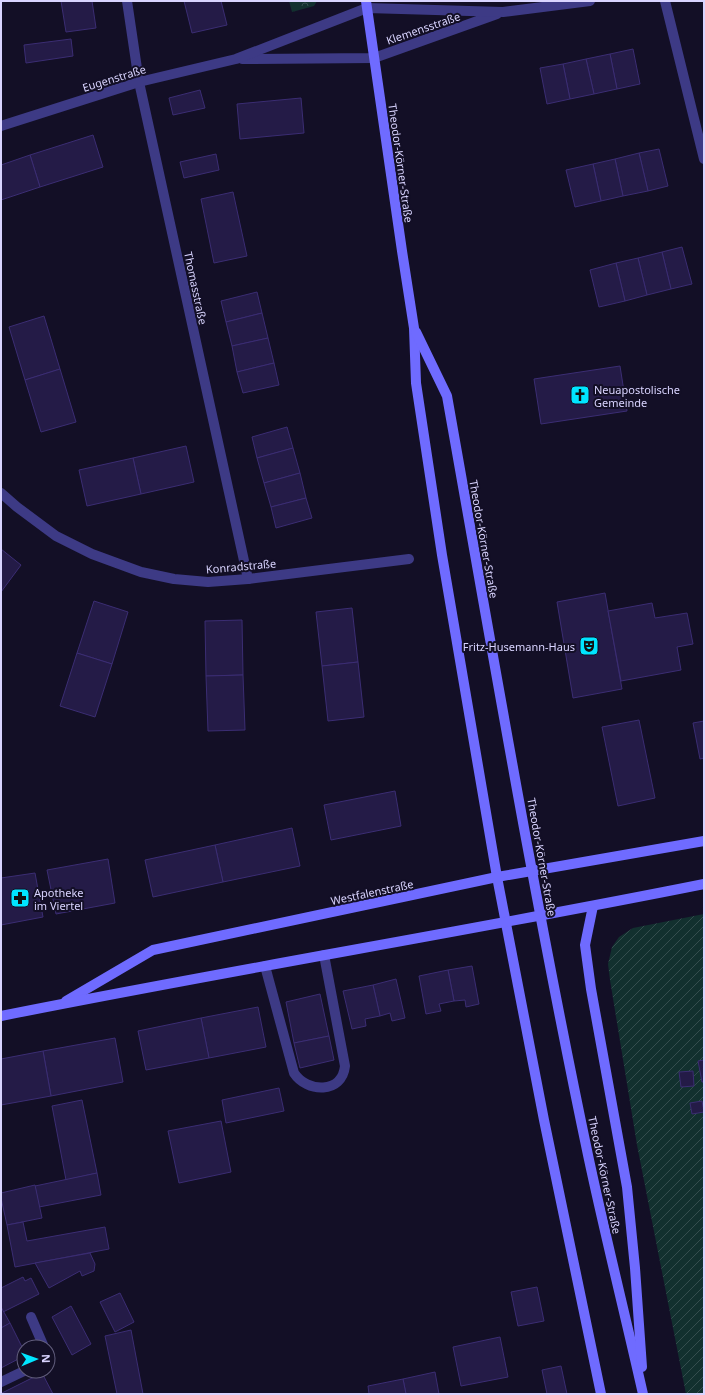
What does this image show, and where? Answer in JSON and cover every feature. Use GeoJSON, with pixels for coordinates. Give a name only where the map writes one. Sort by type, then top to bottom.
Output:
{"type":"FeatureCollection","features":[{"type":"Feature","properties":{"kind":"main road","name":"Theodor-Körner-Straße"},"geometry":{"type":"LineString","coordinates":[[367,5],[414,328],[416,383],[430,478],[497,878],[544,1120],[600,1394]]}},
{"type":"Feature","properties":{"kind":"main road","name":"Theodor-Körner-Straße"},"geometry":{"type":"LineString","coordinates":[[414,328],[447,396],[532,871],[588,1156],[643,1394]]}},
{"type":"Feature","properties":{"kind":"main road","name":"Westfalenstraße"},"geometry":{"type":"LineString","coordinates":[[59,1005],[153,950],[532,871],[704,841]]}},
{"type":"Feature","properties":{"kind":"main road","name":"Westfalenstraße"},"geometry":{"type":"LineString","coordinates":[[1,1016],[541,916],[704,884]]}},
{"type":"Feature","properties":{"kind":"main road","name":"Theodor-Körner-Straße"},"geometry":{"type":"LineString","coordinates":[[593,906],[585,945],[591,989],[627,1187],[635,1268],[643,1394]]}},
{"type":"Feature","properties":{"kind":"street","name":"Thomasstraße"},"geometry":{"type":"LineString","coordinates":[[127,1],[139,82],[248,579]]}},
{"type":"Feature","properties":{"kind":"street","name":"Klemensstraße"},"geometry":{"type":"LineString","coordinates":[[367,5],[503,12],[590,1]]}},
{"type":"Feature","properties":{"kind":"street"},"geometry":{"type":"LineString","coordinates":[[665,1],[704,159]]}},
{"type":"Feature","properties":{"kind":"street","name":"Eugenstraße"},"geometry":{"type":"LineString","coordinates":[[1,126],[139,82],[236,59],[367,5]]}},
{"type":"Feature","properties":{"kind":"street","name":"Klemensstraße"},"geometry":{"type":"LineString","coordinates":[[374,58],[503,12]]}},
{"type":"Feature","properties":{"kind":"street","name":"Eugenstraße"},"geometry":{"type":"LineString","coordinates":[[236,59],[374,58]]}},
{"type":"Feature","properties":{"kind":"street","name":"Konradstraße"},"geometry":{"type":"LineString","coordinates":[[1,493],[56,536],[92,554],[141,572],[174,579],[208,582],[248,579],[409,559]]}},
{"type":"Feature","properties":{"kind":"street"},"geometry":{"type":"LineString","coordinates":[[265,966],[294,1073],[300,1081],[310,1086],[328,1087],[339,1082],[343,1075],[345,1066],[324,955]]}},
{"type":"Feature","properties":{"kind":"street"},"geometry":{"type":"LineString","coordinates":[[31,1318],[40,1339]]}},
{"type":"Feature","properties":{"kind":"street"},"geometry":{"type":"LineString","coordinates":[[1,1382],[16,1375]]}},
{"type":"Feature","properties":{"kind":"green space"},"geometry":{"type":"Polygon","coordinates":[[[289,1],[317,1],[314,6],[292,12],[289,1]]]}},
{"type":"Feature","properties":{"kind":"green space"},"geometry":{"type":"Polygon","coordinates":[[[704,914],[704,1394],[686,1394],[637,1145],[608,964],[612,947],[619,937],[633,928],[704,914]]]}},
{"type":"Feature","properties":{"kind":"building"},"geometry":{"type":"Polygon","coordinates":[[[61,1],[92,1],[96,28],[66,32],[61,1]]]}},
{"type":"Feature","properties":{"kind":"building"},"geometry":{"type":"Polygon","coordinates":[[[184,1],[221,1],[227,25],[192,33],[184,1]]]}},
{"type":"Feature","properties":{"kind":"building"},"geometry":{"type":"Polygon","coordinates":[[[71,39],[73,56],[26,63],[24,45],[71,39]]]}},
{"type":"Feature","properties":{"kind":"building"},"geometry":{"type":"Polygon","coordinates":[[[633,49],[640,84],[617,89],[610,54],[633,49]]]}},
{"type":"Feature","properties":{"kind":"building"},"geometry":{"type":"Polygon","coordinates":[[[610,54],[617,89],[594,94],[586,59],[610,54]]]}},
{"type":"Feature","properties":{"kind":"building"},"geometry":{"type":"Polygon","coordinates":[[[586,59],[594,94],[570,99],[563,64],[586,59]]]}},
{"type":"Feature","properties":{"kind":"building"},"geometry":{"type":"Polygon","coordinates":[[[563,64],[570,99],[547,104],[540,68],[563,64]]]}},
{"type":"Feature","properties":{"kind":"building"},"geometry":{"type":"Polygon","coordinates":[[[200,90],[205,108],[173,115],[169,98],[200,90]]]}},
{"type":"Feature","properties":{"kind":"building"},"geometry":{"type":"Polygon","coordinates":[[[301,98],[304,133],[240,139],[237,104],[301,98]]]}},
{"type":"Feature","properties":{"kind":"building"},"geometry":{"type":"Polygon","coordinates":[[[93,135],[103,167],[40,187],[30,155],[93,135]]]}},
{"type":"Feature","properties":{"kind":"building"},"geometry":{"type":"Polygon","coordinates":[[[659,149],[668,186],[648,191],[639,153],[659,149]]]}},
{"type":"Feature","properties":{"kind":"building"},"geometry":{"type":"Polygon","coordinates":[[[639,153],[648,191],[623,196],[615,159],[639,153]]]}},
{"type":"Feature","properties":{"kind":"building"},"geometry":{"type":"Polygon","coordinates":[[[216,154],[219,170],[184,178],[180,162],[216,154]]]}},
{"type":"Feature","properties":{"kind":"building"},"geometry":{"type":"Polygon","coordinates":[[[30,155],[40,187],[1,200],[1,165],[30,155]]]}},
{"type":"Feature","properties":{"kind":"building"},"geometry":{"type":"Polygon","coordinates":[[[615,159],[623,196],[601,201],[593,164],[615,159]]]}},
{"type":"Feature","properties":{"kind":"building"},"geometry":{"type":"Polygon","coordinates":[[[593,164],[601,201],[575,207],[566,170],[593,164]]]}},
{"type":"Feature","properties":{"kind":"building"},"geometry":{"type":"Polygon","coordinates":[[[233,192],[247,256],[214,263],[201,199],[233,192]]]}},
{"type":"Feature","properties":{"kind":"building"},"geometry":{"type":"Polygon","coordinates":[[[682,247],[692,284],[671,289],[662,252],[682,247]]]}},
{"type":"Feature","properties":{"kind":"building"},"geometry":{"type":"Polygon","coordinates":[[[662,252],[671,289],[647,295],[638,258],[662,252]]]}},
{"type":"Feature","properties":{"kind":"building"},"geometry":{"type":"Polygon","coordinates":[[[638,258],[647,295],[625,301],[616,263],[638,258]]]}},
{"type":"Feature","properties":{"kind":"building"},"geometry":{"type":"Polygon","coordinates":[[[616,263],[625,301],[599,307],[590,270],[616,263]]]}},
{"type":"Feature","properties":{"kind":"building"},"geometry":{"type":"Polygon","coordinates":[[[257,292],[262,313],[226,322],[221,301],[257,292]]]}},
{"type":"Feature","properties":{"kind":"building"},"geometry":{"type":"Polygon","coordinates":[[[262,313],[268,338],[232,346],[226,322],[262,313]]]}},
{"type":"Feature","properties":{"kind":"building"},"geometry":{"type":"Polygon","coordinates":[[[44,316],[60,369],[25,380],[9,327],[44,316]]]}},
{"type":"Feature","properties":{"kind":"building"},"geometry":{"type":"Polygon","coordinates":[[[268,338],[274,363],[237,372],[232,346],[268,338]]]}},
{"type":"Feature","properties":{"kind":"building"},"geometry":{"type":"Polygon","coordinates":[[[274,363],[279,385],[243,393],[237,372],[274,363]]]}},
{"type":"Feature","properties":{"kind":"building","name":"Neuapostolische Gemeinde"},"geometry":{"type":"Polygon","coordinates":[[[620,366],[627,411],[541,424],[534,379],[620,366]]]}},
{"type":"Feature","properties":{"kind":"building"},"geometry":{"type":"Polygon","coordinates":[[[60,369],[76,422],[41,432],[25,380],[60,369]]]}},
{"type":"Feature","properties":{"kind":"building"},"geometry":{"type":"Polygon","coordinates":[[[287,427],[293,448],[257,458],[252,437],[287,427]]]}},
{"type":"Feature","properties":{"kind":"building"},"geometry":{"type":"Polygon","coordinates":[[[186,446],[194,482],[141,494],[133,458],[186,446]]]}},
{"type":"Feature","properties":{"kind":"building"},"geometry":{"type":"Polygon","coordinates":[[[293,448],[300,473],[264,483],[257,458],[293,448]]]}},
{"type":"Feature","properties":{"kind":"building"},"geometry":{"type":"Polygon","coordinates":[[[133,458],[141,494],[87,506],[79,470],[133,458]]]}},
{"type":"Feature","properties":{"kind":"building"},"geometry":{"type":"Polygon","coordinates":[[[300,473],[306,498],[271,507],[264,483],[300,473]]]}},
{"type":"Feature","properties":{"kind":"building"},"geometry":{"type":"Polygon","coordinates":[[[306,498],[312,518],[276,528],[271,507],[306,498]]]}},
{"type":"Feature","properties":{"kind":"building"},"geometry":{"type":"Polygon","coordinates":[[[1,549],[21,565],[1,592],[1,549]]]}},
{"type":"Feature","properties":{"kind":"building","name":"Fritz-Husemann-Haus"},"geometry":{"type":"Polygon","coordinates":[[[605,593],[622,689],[573,698],[557,602],[605,593]]]}},
{"type":"Feature","properties":{"kind":"building"},"geometry":{"type":"Polygon","coordinates":[[[94,601],[128,612],[112,664],[77,653],[94,601]]]}},
{"type":"Feature","properties":{"kind":"building"},"geometry":{"type":"Polygon","coordinates":[[[652,603],[655,618],[687,613],[693,644],[677,647],[681,670],[621,681],[608,611],[652,603]]]}},
{"type":"Feature","properties":{"kind":"building"},"geometry":{"type":"Polygon","coordinates":[[[352,608],[358,662],[322,666],[316,612],[352,608]]]}},
{"type":"Feature","properties":{"kind":"building"},"geometry":{"type":"Polygon","coordinates":[[[242,620],[243,675],[206,676],[205,621],[242,620]]]}},
{"type":"Feature","properties":{"kind":"building"},"geometry":{"type":"Polygon","coordinates":[[[77,653],[112,664],[95,717],[60,706],[77,653]]]}},
{"type":"Feature","properties":{"kind":"building"},"geometry":{"type":"Polygon","coordinates":[[[358,662],[364,717],[328,721],[322,666],[358,662]]]}},
{"type":"Feature","properties":{"kind":"building"},"geometry":{"type":"Polygon","coordinates":[[[243,675],[245,730],[208,731],[206,676],[243,675]]]}},
{"type":"Feature","properties":{"kind":"building"},"geometry":{"type":"Polygon","coordinates":[[[639,720],[655,798],[618,806],[602,727],[639,720]]]}},
{"type":"Feature","properties":{"kind":"building"},"geometry":{"type":"Polygon","coordinates":[[[704,721],[704,758],[700,759],[693,723],[704,721]]]}},
{"type":"Feature","properties":{"kind":"building"},"geometry":{"type":"Polygon","coordinates":[[[395,791],[401,826],[331,840],[324,805],[395,791]]]}},
{"type":"Feature","properties":{"kind":"building"},"geometry":{"type":"Polygon","coordinates":[[[292,828],[300,866],[223,882],[215,845],[292,828]]]}},
{"type":"Feature","properties":{"kind":"building"},"geometry":{"type":"Polygon","coordinates":[[[215,845],[223,882],[153,897],[145,860],[215,845]]]}},
{"type":"Feature","properties":{"kind":"building"},"geometry":{"type":"Polygon","coordinates":[[[108,859],[115,903],[56,914],[47,870],[108,859]]]}},
{"type":"Feature","properties":{"kind":"building","name":"Apotheke im Viertel"},"geometry":{"type":"Polygon","coordinates":[[[35,873],[43,917],[1,925],[1,878],[35,873]]]}},
{"type":"Feature","properties":{"kind":"building"},"geometry":{"type":"Polygon","coordinates":[[[472,966],[479,1004],[466,1007],[465,1000],[454,1001],[448,970],[472,966]]]}},
{"type":"Feature","properties":{"kind":"building"},"geometry":{"type":"Polygon","coordinates":[[[448,970],[454,1001],[439,1004],[441,1011],[426,1014],[419,976],[448,970]]]}},
{"type":"Feature","properties":{"kind":"building"},"geometry":{"type":"Polygon","coordinates":[[[396,979],[405,1018],[392,1021],[390,1013],[380,1016],[373,985],[396,979]]]}},
{"type":"Feature","properties":{"kind":"building"},"geometry":{"type":"Polygon","coordinates":[[[373,985],[380,1016],[365,1019],[366,1026],[352,1029],[343,991],[373,985]]]}},
{"type":"Feature","properties":{"kind":"building"},"geometry":{"type":"Polygon","coordinates":[[[320,994],[329,1036],[294,1043],[286,1002],[320,994]]]}},
{"type":"Feature","properties":{"kind":"building"},"geometry":{"type":"Polygon","coordinates":[[[258,1007],[266,1047],[209,1058],[201,1018],[258,1007]]]}},
{"type":"Feature","properties":{"kind":"building"},"geometry":{"type":"Polygon","coordinates":[[[201,1018],[209,1058],[146,1070],[138,1031],[201,1018]]]}},
{"type":"Feature","properties":{"kind":"building"},"geometry":{"type":"Polygon","coordinates":[[[329,1036],[334,1060],[300,1068],[294,1043],[329,1036]]]}},
{"type":"Feature","properties":{"kind":"building"},"geometry":{"type":"Polygon","coordinates":[[[115,1038],[123,1082],[51,1096],[43,1051],[115,1038]]]}},
{"type":"Feature","properties":{"kind":"building"},"geometry":{"type":"Polygon","coordinates":[[[43,1051],[51,1096],[1,1105],[1,1059],[43,1051]]]}},
{"type":"Feature","properties":{"kind":"building"},"geometry":{"type":"Polygon","coordinates":[[[704,1060],[704,1082],[702,1082],[698,1061],[704,1060]]]}},
{"type":"Feature","properties":{"kind":"building"},"geometry":{"type":"Polygon","coordinates":[[[693,1071],[694,1086],[681,1087],[679,1072],[693,1071]]]}},
{"type":"Feature","properties":{"kind":"building"},"geometry":{"type":"Polygon","coordinates":[[[279,1088],[284,1111],[226,1123],[222,1100],[279,1088]]]}},
{"type":"Feature","properties":{"kind":"building"},"geometry":{"type":"Polygon","coordinates":[[[82,1100],[97,1173],[66,1180],[52,1106],[82,1100]]]}},
{"type":"Feature","properties":{"kind":"building"},"geometry":{"type":"Polygon","coordinates":[[[702,1101],[704,1112],[692,1114],[690,1103],[702,1101]]]}},
{"type":"Feature","properties":{"kind":"building"},"geometry":{"type":"Polygon","coordinates":[[[221,1121],[231,1172],[179,1183],[168,1131],[221,1121]]]}},
{"type":"Feature","properties":{"kind":"building"},"geometry":{"type":"Polygon","coordinates":[[[97,1173],[101,1195],[39,1207],[35,1186],[97,1173]]]}},
{"type":"Feature","properties":{"kind":"building"},"geometry":{"type":"Polygon","coordinates":[[[35,1185],[42,1218],[7,1225],[1,1193],[35,1185]]]}},
{"type":"Feature","properties":{"kind":"building"},"geometry":{"type":"Polygon","coordinates":[[[23,1222],[27,1241],[105,1227],[109,1249],[15,1267],[7,1225],[23,1222]]]}},
{"type":"Feature","properties":{"kind":"building"},"geometry":{"type":"Polygon","coordinates":[[[90,1253],[95,1264],[94,1271],[82,1276],[80,1271],[49,1288],[35,1263],[90,1253]]]}},
{"type":"Feature","properties":{"kind":"building"},"geometry":{"type":"Polygon","coordinates":[[[23,1277],[25,1281],[31,1278],[39,1294],[3,1312],[1,1307],[1,1288],[23,1277]]]}},
{"type":"Feature","properties":{"kind":"building"},"geometry":{"type":"Polygon","coordinates":[[[537,1287],[544,1321],[518,1326],[511,1292],[537,1287]]]}},
{"type":"Feature","properties":{"kind":"building"},"geometry":{"type":"Polygon","coordinates":[[[120,1293],[134,1322],[115,1332],[100,1302],[120,1293]]]}},
{"type":"Feature","properties":{"kind":"building"},"geometry":{"type":"Polygon","coordinates":[[[71,1306],[91,1344],[72,1355],[52,1317],[71,1306]]]}},
{"type":"Feature","properties":{"kind":"building"},"geometry":{"type":"Polygon","coordinates":[[[1,1307],[10,1323],[1,1328],[1,1307]]]}},
{"type":"Feature","properties":{"kind":"building"},"geometry":{"type":"Polygon","coordinates":[[[10,1323],[18,1339],[16,1339],[16,1360],[1,1368],[1,1328],[10,1323]]]}},
{"type":"Feature","properties":{"kind":"building"},"geometry":{"type":"Polygon","coordinates":[[[131,1330],[143,1394],[117,1394],[105,1336],[131,1330]]]}},
{"type":"Feature","properties":{"kind":"building"},"geometry":{"type":"Polygon","coordinates":[[[500,1337],[508,1377],[461,1386],[453,1347],[500,1337]]]}},
{"type":"Feature","properties":{"kind":"building"},"geometry":{"type":"Polygon","coordinates":[[[561,1366],[567,1394],[547,1394],[542,1370],[561,1366]]]}},
{"type":"Feature","properties":{"kind":"building"},"geometry":{"type":"Polygon","coordinates":[[[435,1372],[439,1394],[406,1394],[403,1379],[435,1372]]]}},
{"type":"Feature","properties":{"kind":"building"},"geometry":{"type":"Polygon","coordinates":[[[30,1379],[45,1379],[53,1394],[3,1394],[2,1393],[30,1379]]]}},
{"type":"Feature","properties":{"kind":"building"},"geometry":{"type":"Polygon","coordinates":[[[403,1379],[406,1394],[369,1394],[368,1386],[403,1379]]]}},
{"type":"Feature","properties":{"kind":"place","name":"Neuapostolische Gemeinde"},"geometry":{"type":"Point","coordinates":[580,395]}},
{"type":"Feature","properties":{"kind":"place","name":"Fritz-Husemann-Haus"},"geometry":{"type":"Point","coordinates":[589,646]}},
{"type":"Feature","properties":{"kind":"place","name":"Apotheke im Viertel"},"geometry":{"type":"Point","coordinates":[20,898]}}]}
